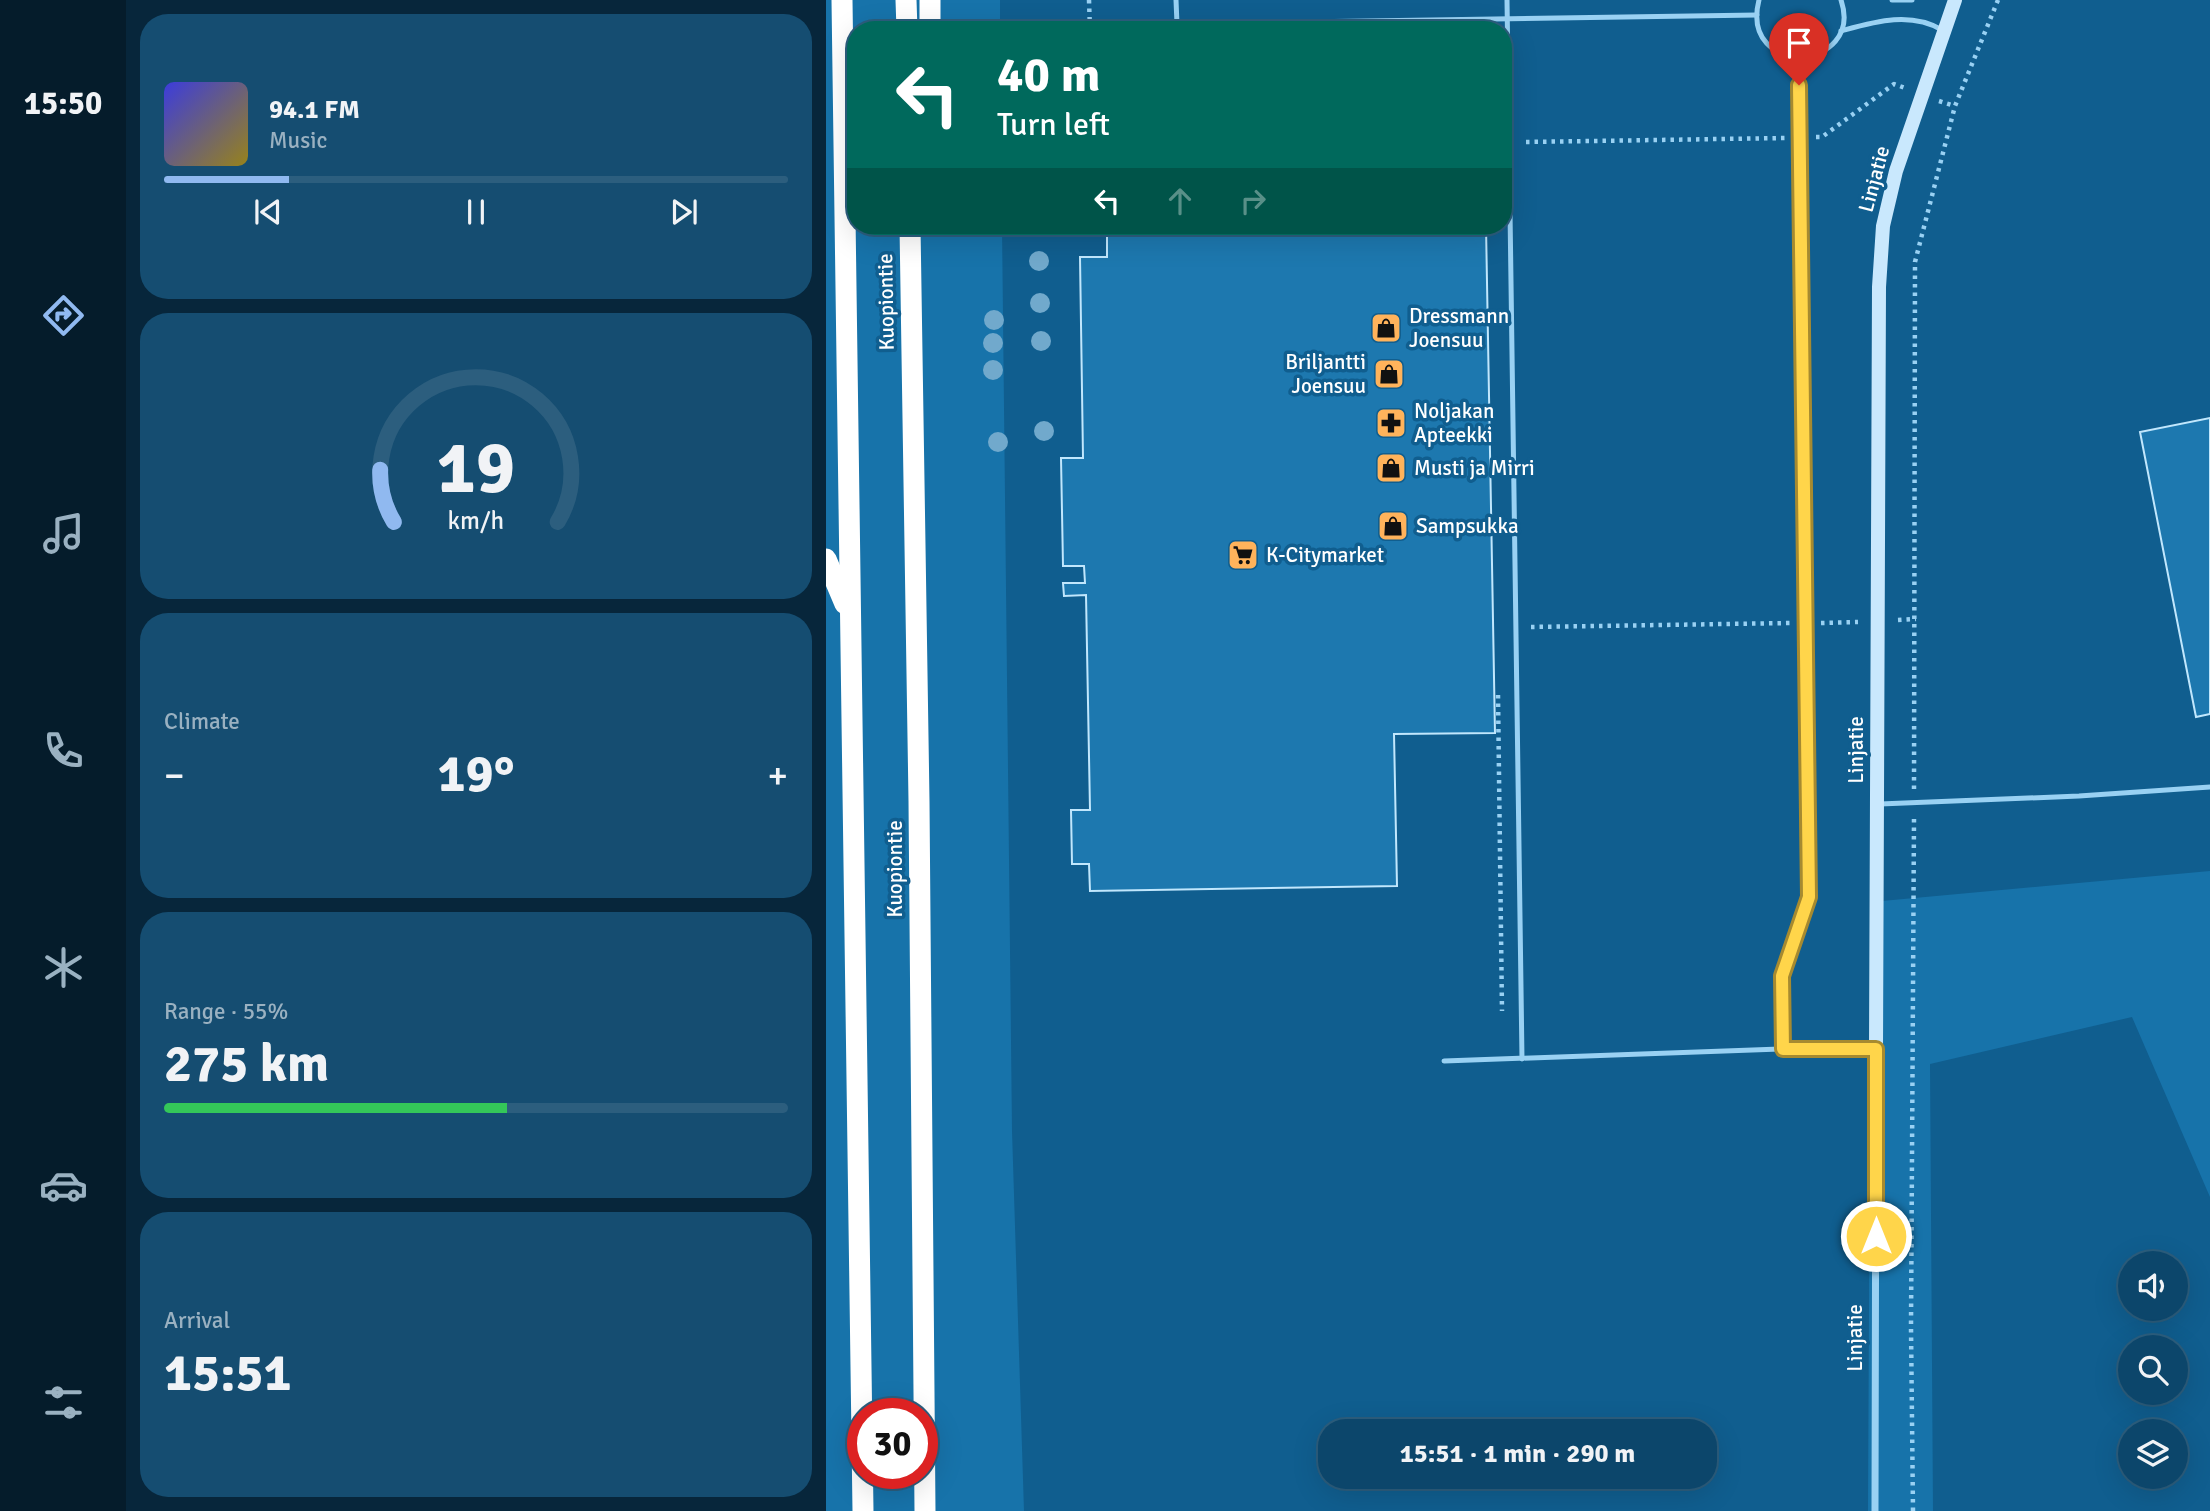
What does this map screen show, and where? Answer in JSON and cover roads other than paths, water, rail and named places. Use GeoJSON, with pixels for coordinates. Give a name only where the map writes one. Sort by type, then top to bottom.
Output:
{"type":"FeatureCollection","features":[{"type":"Feature","properties":{"kind":"highway","name":"Kuopiontie"},"geometry":{"type":"LineString","coordinates":[[842,0],[863,1511]]}},
{"type":"Feature","properties":{"kind":"highway"},"geometry":{"type":"LineString","coordinates":[[906,0],[907,21]]}},
{"type":"Feature","properties":{"kind":"highway"},"geometry":{"type":"LineString","coordinates":[[930,0],[930,21]]}},
{"type":"Feature","properties":{"kind":"highway","name":"Kuopiontie"},"geometry":{"type":"LineString","coordinates":[[910,235],[919,801],[925,1511]]}},
{"type":"Feature","properties":{"kind":"highway"},"geometry":{"type":"LineString","coordinates":[[826,559],[850,616]]}},
{"type":"Feature","properties":{"kind":"street","name":"Linjatie"},"geometry":{"type":"LineString","coordinates":[[1875,1511],[1880,274],[1885,215],[1896,171],[1955,0]]}},
{"type":"Feature","properties":{"kind":"lane"},"geometry":{"type":"LineString","coordinates":[[1176,0],[1177,21]]}},
{"type":"Feature","properties":{"kind":"lane"},"geometry":{"type":"LineString","coordinates":[[1507,0],[1507,19]]}},
{"type":"Feature","properties":{"kind":"lane"},"geometry":{"type":"LineString","coordinates":[[1759,0],[1758,26],[1769,45],[1788,56],[1799,58],[1812,57],[1833,43],[1841,31],[1841,0]]}},
{"type":"Feature","properties":{"kind":"lane"},"geometry":{"type":"LineString","coordinates":[[1892,0],[1912,0]]}},
{"type":"Feature","properties":{"kind":"lane"},"geometry":{"type":"LineString","coordinates":[[1375,21],[1757,15]]}},
{"type":"Feature","properties":{"kind":"lane"},"geometry":{"type":"LineString","coordinates":[[1841,31],[1877,22],[1909,19],[1930,22],[1943,30]]}},
{"type":"Feature","properties":{"kind":"lane"},"geometry":{"type":"LineString","coordinates":[[1783,1049],[1782,976],[1809,897],[1799,58]]}},
{"type":"Feature","properties":{"kind":"lane"},"geometry":{"type":"LineString","coordinates":[[1510,235],[1521,1059]]}},
{"type":"Feature","properties":{"kind":"lane"},"geometry":{"type":"LineString","coordinates":[[1877,804],[2079,796],[2210,786]]}},
{"type":"Feature","properties":{"kind":"lane"},"geometry":{"type":"LineString","coordinates":[[1444,1060],[1783,1049],[1876,1049]]}},
{"type":"Feature","properties":{"kind":"place","name":"Dressmann Joensuu"},"geometry":{"type":"Point","coordinates":[1386,328]}},
{"type":"Feature","properties":{"kind":"place","name":"Briljantti Joensuu"},"geometry":{"type":"Point","coordinates":[1389,374]}},
{"type":"Feature","properties":{"kind":"place","name":"Noljakan Apteekki"},"geometry":{"type":"Point","coordinates":[1391,423]}},
{"type":"Feature","properties":{"kind":"place","name":"Musti ja Mirri"},"geometry":{"type":"Point","coordinates":[1391,468]}},
{"type":"Feature","properties":{"kind":"place","name":"Sampsukka"},"geometry":{"type":"Point","coordinates":[1393,526]}},
{"type":"Feature","properties":{"kind":"place","name":"K-Citymarket"},"geometry":{"type":"Point","coordinates":[1243,555]}}]}
